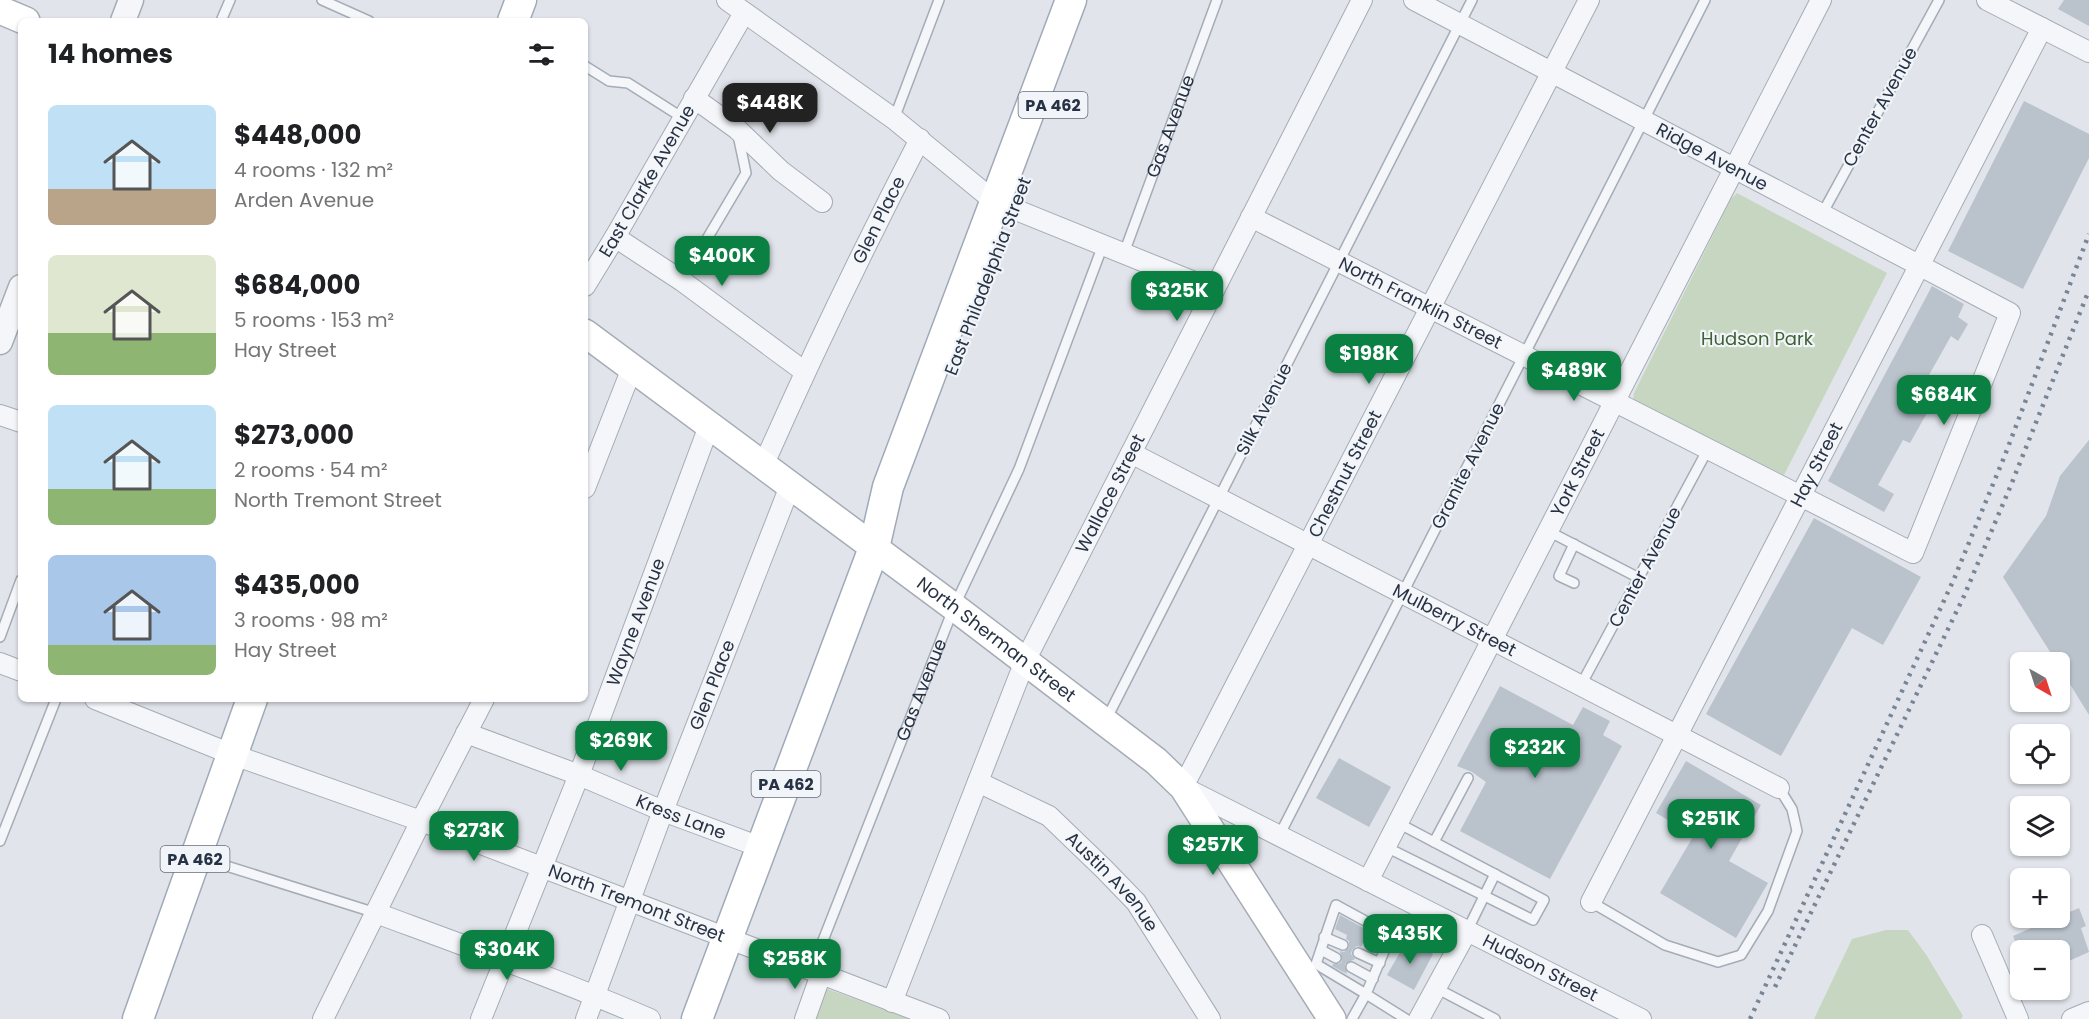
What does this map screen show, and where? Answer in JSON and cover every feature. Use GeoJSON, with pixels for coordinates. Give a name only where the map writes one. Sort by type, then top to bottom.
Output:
{"type":"FeatureCollection","features":[{"type":"Feature","properties":{"kind":"main road"},"geometry":{"type":"LineString","coordinates":[[514,18],[521,0]]}},
{"type":"Feature","properties":{"kind":"main road","name":"East Philadelphia Street"},"geometry":{"type":"LineString","coordinates":[[697,1019],[874,548],[905,495],[1004,206],[1071,0]]}},
{"type":"Feature","properties":{"kind":"main road","name":"East Philadelphia Street"},"geometry":{"type":"LineString","coordinates":[[1004,206],[1093,0]]}},
{"type":"Feature","properties":{"kind":"main road"},"geometry":{"type":"LineString","coordinates":[[0,10],[19,18]]}},
{"type":"Feature","properties":{"kind":"main road","name":"North Sherman Street"},"geometry":{"type":"LineString","coordinates":[[588,335],[954,607],[1156,761],[1183,787],[1313,974],[1332,1019]]}},
{"type":"Feature","properties":{"kind":"main road","name":"PA 462"},"geometry":{"type":"LineString","coordinates":[[138,1019],[251,702]]}},
{"type":"Feature","properties":{"kind":"street"},"geometry":{"type":"LineString","coordinates":[[124,18],[131,0]]}},
{"type":"Feature","properties":{"kind":"street"},"geometry":{"type":"LineString","coordinates":[[727,0],[894,119],[1004,206],[1214,290]]}},
{"type":"Feature","properties":{"kind":"street","name":"Wallace Street"},"geometry":{"type":"LineString","coordinates":[[892,1002],[1025,661],[1362,0]]}},
{"type":"Feature","properties":{"kind":"street","name":"Ridge Avenue"},"geometry":{"type":"LineString","coordinates":[[1414,0],[2010,313],[1913,553]]}},
{"type":"Feature","properties":{"kind":"street","name":"Chestnut Street"},"geometry":{"type":"LineString","coordinates":[[1183,787],[1589,0]]}},
{"type":"Feature","properties":{"kind":"street","name":"York Street"},"geometry":{"type":"LineString","coordinates":[[1368,881],[1821,0]]}},
{"type":"Feature","properties":{"kind":"street"},"geometry":{"type":"LineString","coordinates":[[1994,2],[2089,52]]}},
{"type":"Feature","properties":{"kind":"street","name":"East Clarke Avenue"},"geometry":{"type":"LineString","coordinates":[[588,280],[744,13]]}},
{"type":"Feature","properties":{"kind":"street","name":"Hay Street"},"geometry":{"type":"LineString","coordinates":[[1591,902],[2042,28]]}},
{"type":"Feature","properties":{"kind":"street"},"geometry":{"type":"LineString","coordinates":[[694,98],[737,129],[781,171],[822,202]]}},
{"type":"Feature","properties":{"kind":"street","name":"Glen Place"},"geometry":{"type":"LineString","coordinates":[[763,466],[872,230],[920,140]]}},
{"type":"Feature","properties":{"kind":"street","name":"North Franklin Street"},"geometry":{"type":"LineString","coordinates":[[1251,217],[1913,553]]}},
{"type":"Feature","properties":{"kind":"street"},"geometry":{"type":"LineString","coordinates":[[615,237],[682,281],[805,372]]}},
{"type":"Feature","properties":{"kind":"street"},"geometry":{"type":"LineString","coordinates":[[0,342],[18,295]]}},
{"type":"Feature","properties":{"kind":"street"},"geometry":{"type":"LineString","coordinates":[[588,470],[592,447],[632,368]]}},
{"type":"Feature","properties":{"kind":"street"},"geometry":{"type":"LineString","coordinates":[[0,415],[18,421]]}},
{"type":"Feature","properties":{"kind":"street","name":"Wayne Avenue"},"geometry":{"type":"LineString","coordinates":[[481,1019],[579,774],[709,426]]}},
{"type":"Feature","properties":{"kind":"street","name":"Mulberry Street"},"geometry":{"type":"LineString","coordinates":[[1131,453],[1779,788]]}},
{"type":"Feature","properties":{"kind":"street","name":"Glen Place"},"geometry":{"type":"LineString","coordinates":[[586,1019],[663,811],[790,486]]}},
{"type":"Feature","properties":{"kind":"street"},"geometry":{"type":"LineString","coordinates":[[0,663],[18,670]]}},
{"type":"Feature","properties":{"kind":"street","name":"North Tremont Street"},"geometry":{"type":"LineString","coordinates":[[102,702],[231,754],[421,821],[939,1019]]}},
{"type":"Feature","properties":{"kind":"street"},"geometry":{"type":"LineString","coordinates":[[323,1019],[482,702]]}},
{"type":"Feature","properties":{"kind":"street","name":"Kress Lane"},"geometry":{"type":"LineString","coordinates":[[466,733],[579,774],[663,811],[763,848]]}},
{"type":"Feature","properties":{"kind":"street","name":"Austin Avenue"},"geometry":{"type":"LineString","coordinates":[[978,782],[1049,816],[1104,869],[1136,902],[1210,1019]]}},
{"type":"Feature","properties":{"kind":"street","name":"Hudson Street"},"geometry":{"type":"LineString","coordinates":[[1183,787],[1641,1019]]}},
{"type":"Feature","properties":{"kind":"street"},"geometry":{"type":"LineString","coordinates":[[376,913],[596,995],[650,1019]]}},
{"type":"Feature","properties":{"kind":"street"},"geometry":{"type":"LineString","coordinates":[[1419,1019],[1467,931]]}},
{"type":"Feature","properties":{"kind":"street"},"geometry":{"type":"LineString","coordinates":[[1982,934],[2018,1019]]}},
{"type":"Feature","properties":{"kind":"street","name":"Gas Avenue"},"geometry":{"type":"LineString","coordinates":[[805,1019],[816,973]]}},
{"type":"Feature","properties":{"kind":"street"},"geometry":{"type":"LineString","coordinates":[[2072,1019],[2089,1012]]}},
{"type":"Feature","properties":{"kind":"lane"},"geometry":{"type":"LineString","coordinates":[[222,18],[230,0]]}},
{"type":"Feature","properties":{"kind":"lane"},"geometry":{"type":"LineString","coordinates":[[321,0],[362,18]]}},
{"type":"Feature","properties":{"kind":"lane"},"geometry":{"type":"LineString","coordinates":[[894,119],[939,0]]}},
{"type":"Feature","properties":{"kind":"lane","name":"Gas Avenue"},"geometry":{"type":"LineString","coordinates":[[1124,254],[1216,0]]}},
{"type":"Feature","properties":{"kind":"lane","name":"Silk Avenue"},"geometry":{"type":"LineString","coordinates":[[1105,722],[1472,0]]}},
{"type":"Feature","properties":{"kind":"lane","name":"Granite Avenue"},"geometry":{"type":"LineString","coordinates":[[1279,836],[1705,0]]}},
{"type":"Feature","properties":{"kind":"lane","name":"Center Avenue"},"geometry":{"type":"LineString","coordinates":[[1822,214],[1939,0]]}},
{"type":"Feature","properties":{"kind":"lane"},"geometry":{"type":"LineString","coordinates":[[588,68],[609,81],[628,83],[683,118]]}},
{"type":"Feature","properties":{"kind":"lane"},"geometry":{"type":"LineString","coordinates":[[682,281],[746,173],[737,129]]}},
{"type":"Feature","properties":{"kind":"lane","name":"Gas Avenue"},"geometry":{"type":"LineString","coordinates":[[816,973],[954,607],[1019,469],[1103,245]]}},
{"type":"Feature","properties":{"kind":"lane","name":"Center Avenue"},"geometry":{"type":"LineString","coordinates":[[1581,685],[1708,449]]}},
{"type":"Feature","properties":{"kind":"lane"},"geometry":{"type":"LineString","coordinates":[[1548,531],[1639,578]]}},
{"type":"Feature","properties":{"kind":"lane"},"geometry":{"type":"LineString","coordinates":[[1574,544],[1559,576],[1574,583]]}},
{"type":"Feature","properties":{"kind":"lane"},"geometry":{"type":"LineString","coordinates":[[0,637],[18,588]]}},
{"type":"Feature","properties":{"kind":"lane"},"geometry":{"type":"LineString","coordinates":[[0,842],[55,702]]}},
{"type":"Feature","properties":{"kind":"lane"},"geometry":{"type":"LineString","coordinates":[[1434,842],[1468,777]]}},
{"type":"Feature","properties":{"kind":"lane"},"geometry":{"type":"LineString","coordinates":[[1591,902],[1665,945],[1718,962],[1741,955],[1768,911],[1797,831],[1792,809],[1779,788]]}},
{"type":"Feature","properties":{"kind":"lane"},"geometry":{"type":"LineString","coordinates":[[1386,847],[1533,920],[1544,900],[1398,823]]}},
{"type":"Feature","properties":{"kind":"lane"},"geometry":{"type":"LineString","coordinates":[[196,856],[376,913]]}},
{"type":"Feature","properties":{"kind":"lane"},"geometry":{"type":"LineString","coordinates":[[1467,931],[1496,874]]}},
{"type":"Feature","properties":{"kind":"lane"},"geometry":{"type":"LineString","coordinates":[[1352,1019],[1365,994],[1373,979],[1391,935],[1336,905],[1313,974],[1365,994],[1406,1019]]}},
{"type":"Feature","properties":{"kind":"lane"},"geometry":{"type":"LineString","coordinates":[[1324,937],[1343,945]]}},
{"type":"Feature","properties":{"kind":"lane"},"geometry":{"type":"LineString","coordinates":[[1321,950],[1336,958]]}},
{"type":"Feature","properties":{"kind":"lane"},"geometry":{"type":"LineString","coordinates":[[1358,952],[1380,963]]}},
{"type":"Feature","properties":{"kind":"lane"},"geometry":{"type":"LineString","coordinates":[[1351,967],[1373,979]]}},
{"type":"Feature","properties":{"kind":"lane"},"geometry":{"type":"LineString","coordinates":[[1436,988],[1495,1019]]}},
{"type":"Feature","properties":{"kind":"green space","name":"Hudson Park"},"geometry":{"type":"Polygon","coordinates":[[[1737,193],[1887,273],[1784,475],[1651,412],[1633,401],[1634,393],[1731,199],[1737,193]]]}},
{"type":"Feature","properties":{"kind":"green space"},"geometry":{"type":"Polygon","coordinates":[[[1886,930],[1908,930],[1927,956],[1963,1016],[1961,1019],[1814,1019],[1852,939],[1886,930]]]}},
{"type":"Feature","properties":{"kind":"green space"},"geometry":{"type":"Polygon","coordinates":[[[825,988],[910,1019],[814,1019],[825,988]]]}},
{"type":"Feature","properties":{"kind":"building"},"geometry":{"type":"Polygon","coordinates":[[[2064,0],[2089,0],[2089,26],[2058,9],[2064,0]]]}},
{"type":"Feature","properties":{"kind":"building"},"geometry":{"type":"Polygon","coordinates":[[[2024,101],[2089,134],[2089,158],[2023,289],[1948,251],[2024,101]]]}},
{"type":"Feature","properties":{"kind":"building"},"geometry":{"type":"Polygon","coordinates":[[[1932,286],[1964,304],[1958,317],[1968,324],[1958,341],[1951,336],[1920,391],[1932,404],[1910,443],[1903,440],[1878,485],[1894,494],[1884,512],[1828,481],[1932,286]]]}},
{"type":"Feature","properties":{"kind":"building"},"geometry":{"type":"Polygon","coordinates":[[[2089,440],[2089,715],[2070,684],[2070,652],[2050,652],[2003,577],[2046,516],[2060,476],[2089,440]]]}},
{"type":"Feature","properties":{"kind":"building"},"geometry":{"type":"Polygon","coordinates":[[[1814,518],[1921,577],[1883,645],[1852,628],[1781,756],[1706,714],[1814,518]]]}},
{"type":"Feature","properties":{"kind":"building"},"geometry":{"type":"Polygon","coordinates":[[[1500,686],[1573,725],[1583,707],[1610,721],[1603,735],[1622,746],[1550,879],[1460,831],[1486,782],[1472,772],[1457,766],[1500,686]]]}},
{"type":"Feature","properties":{"kind":"building"},"geometry":{"type":"Polygon","coordinates":[[[1339,758],[1391,787],[1369,827],[1316,798],[1339,758]]]}},
{"type":"Feature","properties":{"kind":"building"},"geometry":{"type":"Polygon","coordinates":[[[1686,761],[1761,805],[1729,861],[1768,883],[1736,938],[1660,893],[1694,835],[1656,813],[1686,761]]]}},
{"type":"Feature","properties":{"kind":"building"},"geometry":{"type":"Polygon","coordinates":[[[2079,908],[2086,926],[2081,928],[2089,952],[2070,961],[2070,940],[2015,940],[2013,936],[2031,928],[2070,928],[2070,912],[2079,908]]]}},
{"type":"Feature","properties":{"kind":"building"},"geometry":{"type":"Polygon","coordinates":[[[1340,915],[1369,931],[1361,947],[1357,946],[1352,950],[1351,954],[1355,959],[1345,964],[1347,974],[1332,966],[1342,961],[1340,951],[1344,952],[1349,947],[1347,935],[1335,929],[1340,915]]]}},
{"type":"Feature","properties":{"kind":"building"},"geometry":{"type":"Polygon","coordinates":[[[1407,940],[1433,954],[1414,990],[1387,975],[1407,940]]]}},
{"type":"Feature","properties":{"kind":"railway"},"geometry":{"type":"LineString","coordinates":[[1750,1019],[1954,579],[2005,455],[2089,234]]}},
{"type":"Feature","properties":{"kind":"railway"},"geometry":{"type":"LineString","coordinates":[[1775,987],[1964,596],[2089,290]]}}]}
